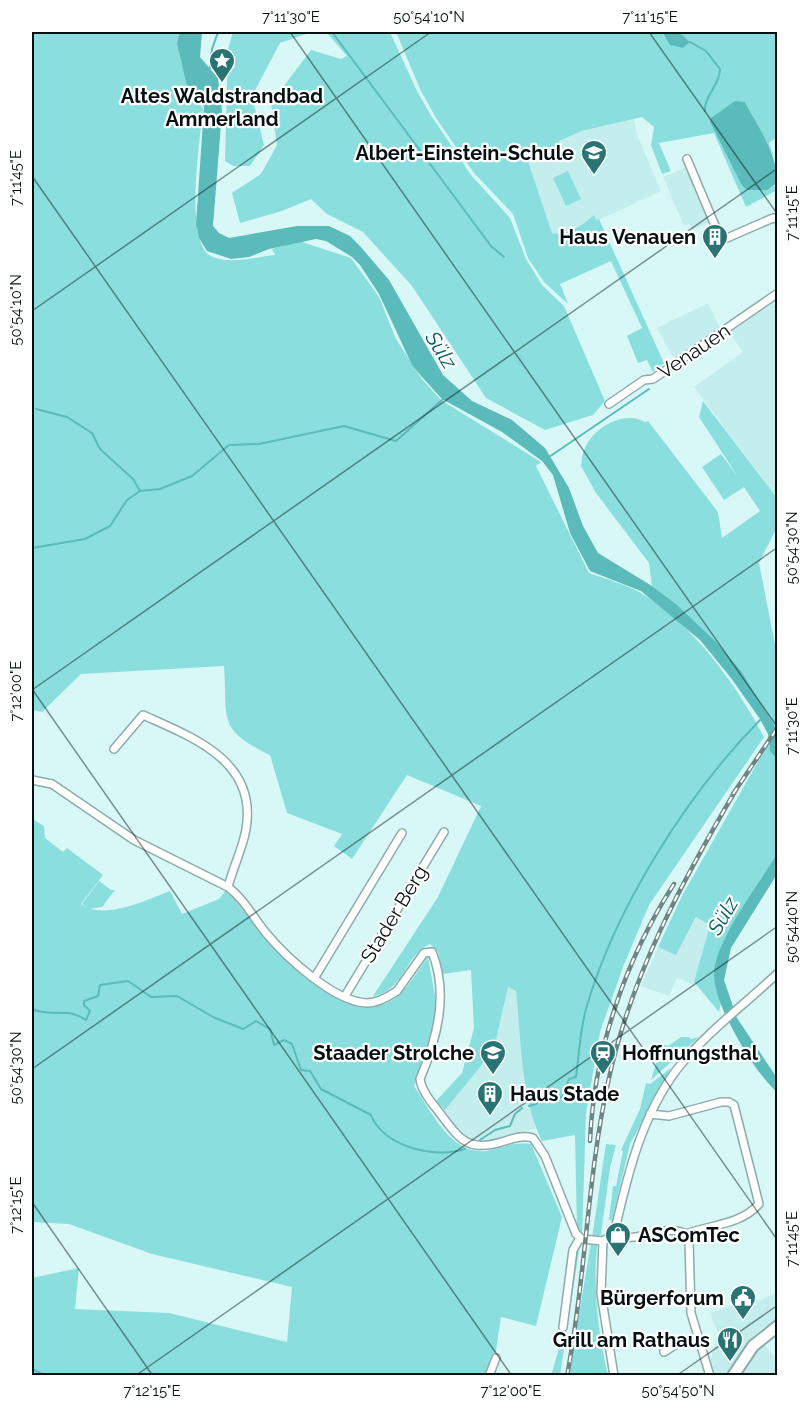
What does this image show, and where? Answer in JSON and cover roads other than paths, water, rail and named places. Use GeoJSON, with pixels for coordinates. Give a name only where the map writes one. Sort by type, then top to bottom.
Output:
{"type":"FeatureCollection","features":[{"type":"Feature","properties":{"kind":"main road"},"geometry":{"type":"LineString","coordinates":[[733,1376],[753,1346],[777,1326]]}},
{"type":"Feature","properties":{"kind":"street"},"geometry":{"type":"LineString","coordinates":[[687,159],[719,235],[727,238],[773,218],[777,219]]}},
{"type":"Feature","properties":{"kind":"street","name":"Venauen"},"geometry":{"type":"LineString","coordinates":[[609,404],[644,380],[653,379],[777,293]]}},
{"type":"Feature","properties":{"kind":"street"},"geometry":{"type":"LineString","coordinates":[[114,749],[143,715],[203,744],[230,763],[242,788],[247,816],[246,830],[228,886]]}},
{"type":"Feature","properties":{"kind":"street"},"geometry":{"type":"LineString","coordinates":[[32,780],[52,784],[134,840],[228,886],[238,894],[275,943],[292,961],[345,996],[369,1003],[391,995],[397,991],[423,953],[432,952],[440,999],[439,1021],[433,1049],[420,1079],[421,1085],[456,1134],[469,1144],[487,1146],[525,1136],[537,1142],[549,1165],[573,1229],[580,1239]]}},
{"type":"Feature","properties":{"kind":"street","name":"Stader Berg"},"geometry":{"type":"LineString","coordinates":[[345,996],[444,832]]}},
{"type":"Feature","properties":{"kind":"street"},"geometry":{"type":"LineString","coordinates":[[315,977],[402,833]]}},
{"type":"Feature","properties":{"kind":"street"},"geometry":{"type":"LineString","coordinates":[[580,1239],[603,1241],[614,1234],[630,1168],[650,1114],[680,1066],[777,973]]}},
{"type":"Feature","properties":{"kind":"street"},"geometry":{"type":"LineString","coordinates":[[614,1234],[624,1238],[673,1230],[686,1234],[722,1225],[748,1213],[759,1204],[732,1102],[721,1102],[669,1116],[650,1114]]}},
{"type":"Feature","properties":{"kind":"street"},"geometry":{"type":"LineString","coordinates":[[686,1234],[689,1240],[691,1313],[710,1376]]}},
{"type":"Feature","properties":{"kind":"street"},"geometry":{"type":"LineString","coordinates":[[563,1327],[573,1250],[580,1239]]}},
{"type":"Feature","properties":{"kind":"street"},"geometry":{"type":"LineString","coordinates":[[603,1241],[601,1293],[614,1376]]}},
{"type":"Feature","properties":{"kind":"street"},"geometry":{"type":"LineString","coordinates":[[664,1352],[679,1342],[697,1337]]}},
{"type":"Feature","properties":{"kind":"street"},"geometry":{"type":"LineString","coordinates":[[489,1376],[496,1358]]}},
{"type":"Feature","properties":{"kind":"waterway"},"geometry":{"type":"LineString","coordinates":[[210,68],[212,49],[218,32]]}},
{"type":"Feature","properties":{"kind":"waterway"},"geometry":{"type":"LineString","coordinates":[[332,32],[491,246],[504,257]]}},
{"type":"Feature","properties":{"kind":"waterway"},"geometry":{"type":"LineString","coordinates":[[690,42],[706,51],[720,69],[718,80],[707,100],[705,111]]}},
{"type":"Feature","properties":{"kind":"waterway"},"geometry":{"type":"LineString","coordinates":[[549,457],[649,389]]}},
{"type":"Feature","properties":{"kind":"waterway"},"geometry":{"type":"LineString","coordinates":[[32,548],[85,539],[110,526],[127,500],[140,491],[160,489],[192,476],[229,445],[259,444],[344,426],[396,441],[443,399]]}},
{"type":"Feature","properties":{"kind":"waterway"},"geometry":{"type":"LineString","coordinates":[[36,409],[67,417],[92,433],[100,449],[133,479],[140,491]]}},
{"type":"Feature","properties":{"kind":"waterway"},"geometry":{"type":"LineString","coordinates":[[529,1106],[536,1104],[548,1090],[559,1098],[563,1096],[569,1079],[576,1077],[586,1009],[615,932],[635,893],[681,817],[733,749],[761,719]]}},
{"type":"Feature","properties":{"kind":"waterway"},"geometry":{"type":"LineString","coordinates":[[32,1009],[46,1013],[72,1014],[86,1020],[90,1011],[84,1005],[84,1001],[98,996],[100,985],[128,981],[151,997],[177,996],[213,1017],[243,1029],[256,1021],[270,1029],[274,1045],[284,1040],[292,1044],[301,1070],[310,1071],[321,1089],[371,1115],[377,1126],[398,1142],[426,1151],[453,1152],[465,1149]]}},
{"type":"Feature","properties":{"kind":"waterway"},"geometry":{"type":"LineString","coordinates":[[480,1140],[495,1130],[510,1126],[515,1114],[522,1108]]}},
{"type":"Feature","properties":{"kind":"waterway"},"geometry":{"type":"LineString","coordinates":[[32,1369],[47,1376]]}},
{"type":"Feature","properties":{"kind":"railway"},"geometry":{"type":"LineString","coordinates":[[733,794],[778,727]]}},
{"type":"Feature","properties":{"kind":"railway"},"geometry":{"type":"LineString","coordinates":[[567,1376],[596,1152],[609,1078],[619,1039],[631,1001],[661,928],[697,857],[737,788]]}},
{"type":"Feature","properties":{"kind":"railway"},"geometry":{"type":"LineString","coordinates":[[590,1141],[598,1074],[615,1007],[641,944],[674,884]]}},
{"type":"Feature","properties":{"kind":"place","name":"Altes Waldstrandbad Ammerland"},"geometry":{"type":"Point","coordinates":[222,84]}},
{"type":"Feature","properties":{"kind":"place","name":"Albert-Einstein-Schule"},"geometry":{"type":"Point","coordinates":[594,176]}},
{"type":"Feature","properties":{"kind":"place","name":"Haus Venauen"},"geometry":{"type":"Point","coordinates":[715,260]}},
{"type":"Feature","properties":{"kind":"place","name":"Staader Strolche"},"geometry":{"type":"Point","coordinates":[493,1076]}},
{"type":"Feature","properties":{"kind":"place","name":"Hoffnungsthal"},"geometry":{"type":"Point","coordinates":[603,1076]}},
{"type":"Feature","properties":{"kind":"place","name":"Haus Stade"},"geometry":{"type":"Point","coordinates":[490,1117]}},
{"type":"Feature","properties":{"kind":"place","name":"ASComTec"},"geometry":{"type":"Point","coordinates":[618,1258]}},
{"type":"Feature","properties":{"kind":"place","name":"Bürgerforum"},"geometry":{"type":"Point","coordinates":[743,1321]}},
{"type":"Feature","properties":{"kind":"place","name":"Grill am Rathaus"},"geometry":{"type":"Point","coordinates":[730,1363]}},
{"type":"Feature","properties":{"kind":"water label","name":"Sülz"},"geometry":{"type":"Point","coordinates":[441,350]}},
{"type":"Feature","properties":{"kind":"water label","name":"Sülz"},"geometry":{"type":"Point","coordinates":[723,916]}}]}
